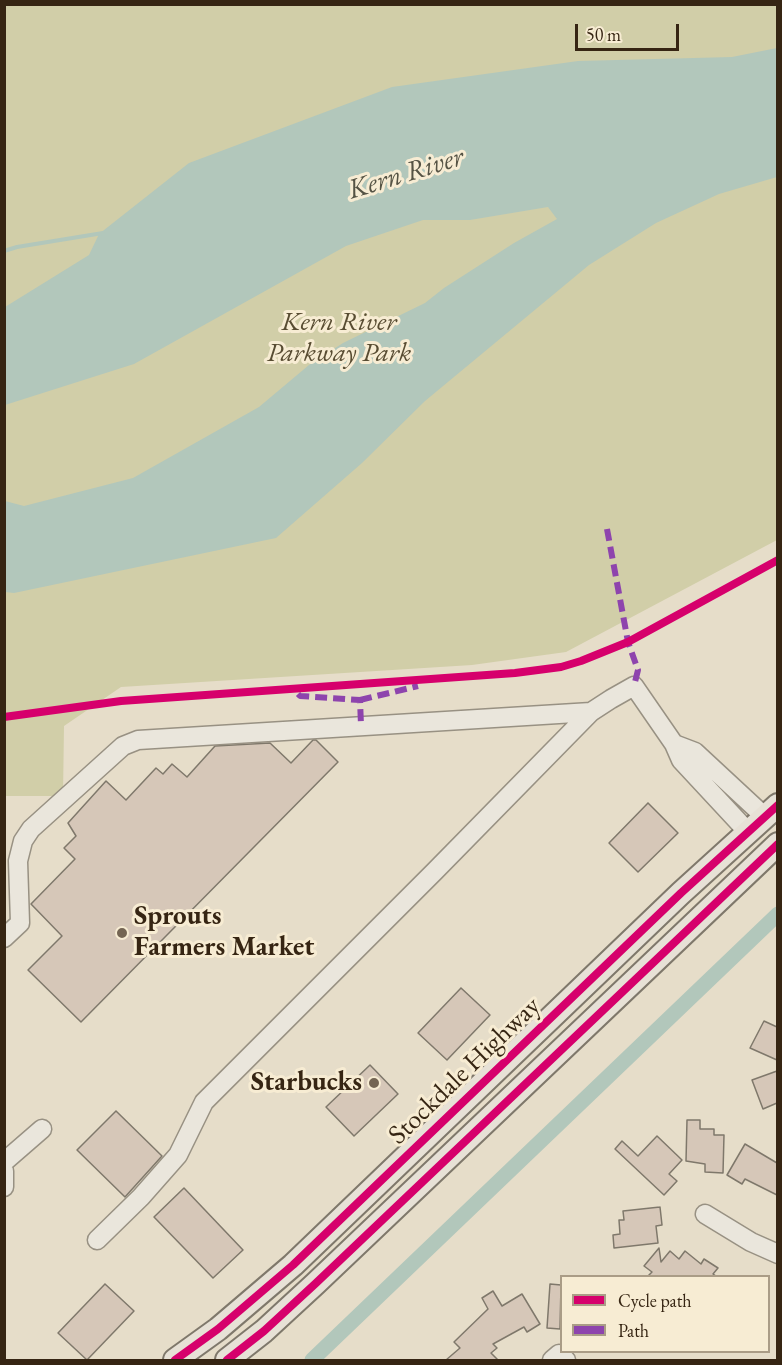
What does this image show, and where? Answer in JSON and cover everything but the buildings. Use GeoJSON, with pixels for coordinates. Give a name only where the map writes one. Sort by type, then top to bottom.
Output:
{"type":"FeatureCollection","features":[{"type":"Feature","properties":{"kind":"main road","name":"Stockdale Highway"},"geometry":{"type":"LineString","coordinates":[[175,1360],[218,1329],[286,1271],[747,831],[771,811]]}},
{"type":"Feature","properties":{"kind":"main road","name":"Stockdale Highway"},"geometry":{"type":"LineString","coordinates":[[227,1360],[290,1307],[777,844]]}},
{"type":"Feature","properties":{"kind":"main road"},"geometry":{"type":"LineString","coordinates":[[361,1240],[372,1210],[455,1129],[456,1122],[453,1112]]}},
{"type":"Feature","properties":{"kind":"street"},"geometry":{"type":"LineString","coordinates":[[97,1240],[122,1218],[178,1155],[204,1102],[591,712],[634,686],[674,744],[681,760],[747,831]]}},
{"type":"Feature","properties":{"kind":"street"},"geometry":{"type":"LineString","coordinates":[[4,938],[20,923],[11,862],[31,829],[123,746],[138,740],[591,712]]}},
{"type":"Feature","properties":{"kind":"street"},"geometry":{"type":"LineString","coordinates":[[674,744],[695,753],[771,811]]}},
{"type":"Feature","properties":{"kind":"street"},"geometry":{"type":"LineString","coordinates":[[4,1162],[42,1129]]}},
{"type":"Feature","properties":{"kind":"street"},"geometry":{"type":"LineString","coordinates":[[4,1171],[4,1187]]}},
{"type":"Feature","properties":{"kind":"street"},"geometry":{"type":"LineString","coordinates":[[705,1214],[751,1242],[777,1254]]}},
{"type":"Feature","properties":{"kind":"green space","name":"Kern River Parkway Park"},"geometry":{"type":"Polygon","coordinates":[[[5,5],[777,5],[777,540],[566,652],[472,665],[121,687],[64,726],[63,796],[5,796],[5,5]]]}},
{"type":"Feature","properties":{"kind":"water","name":"Kern River"},"geometry":{"type":"Polygon","coordinates":[[[777,48],[777,177],[719,194],[656,223],[589,265],[425,401],[362,463],[276,538],[14,593],[5,592],[5,501],[24,506],[133,478],[259,407],[309,365],[343,343],[425,303],[444,288],[514,243],[557,219],[548,207],[470,220],[423,220],[346,246],[134,364],[5,405],[5,307],[89,255],[99,234],[189,163],[392,87],[578,61],[732,57],[777,48]]]}},
{"type":"Feature","properties":{"kind":"waterway"},"geometry":{"type":"LineString","coordinates":[[4,251],[103,233]]}},
{"type":"Feature","properties":{"kind":"waterway"},"geometry":{"type":"LineString","coordinates":[[312,1360],[778,914]]}},
{"type":"Feature","properties":{"kind":"marked path"},"geometry":{"type":"LineString","coordinates":[[607,529],[628,642],[638,670],[634,686]]}},
{"type":"Feature","properties":{"kind":"marked path"},"geometry":{"type":"LineString","coordinates":[[360,700],[418,686]]}},
{"type":"Feature","properties":{"kind":"marked path"},"geometry":{"type":"LineString","coordinates":[[298,694],[360,700],[361,725]]}},
{"type":"Feature","properties":{"kind":"cycle path"},"geometry":{"type":"LineString","coordinates":[[4,717],[121,701],[515,673],[561,667],[628,642],[778,560]]}},
{"type":"Feature","properties":{"kind":"cycle path"},"geometry":{"type":"LineString","coordinates":[[175,1360],[218,1329],[293,1265],[681,893],[778,805]]}},
{"type":"Feature","properties":{"kind":"cycle path"},"geometry":{"type":"LineString","coordinates":[[227,1360],[264,1331],[315,1284],[778,844]]}},
{"type":"Feature","properties":{"kind":"place","name":"Sprouts Farmers Market"},"geometry":{"type":"Point","coordinates":[122,933]}},
{"type":"Feature","properties":{"kind":"place","name":"Starbucks"},"geometry":{"type":"Point","coordinates":[374,1083]}}]}
